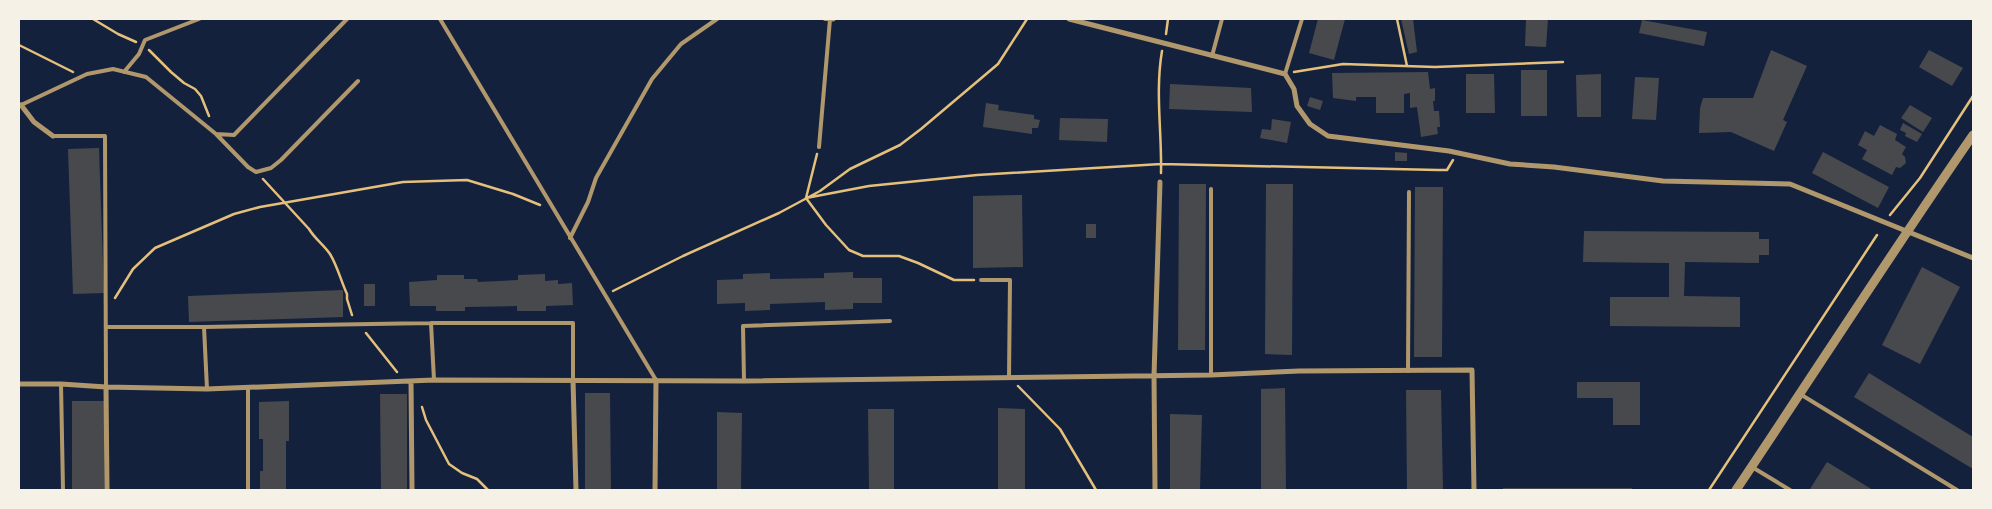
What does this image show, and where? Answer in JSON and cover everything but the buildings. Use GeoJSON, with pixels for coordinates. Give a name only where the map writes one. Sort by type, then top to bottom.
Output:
{"type":"FeatureCollection","features":[{"type":"Feature","properties":{"kind":"street"},"geometry":{"type":"LineString","coordinates":[[1070,19],[1285,74],[1294,89],[1297,106],[1310,124],[1328,136],[1458,153],[1510,164],[1554,167],[1664,181],[1790,184],[1973,258]]}},
{"type":"Feature","properties":{"kind":"street"},"geometry":{"type":"LineString","coordinates":[[20,106],[34,122],[53,136]]}},
{"type":"Feature","properties":{"kind":"street"},"geometry":{"type":"LineString","coordinates":[[1736,490],[1882,272],[1906,231],[1973,135]]}},
{"type":"Feature","properties":{"kind":"street"},"geometry":{"type":"LineString","coordinates":[[1156,490],[1154,376],[1160,182]]}},
{"type":"Feature","properties":{"kind":"street"},"geometry":{"type":"LineString","coordinates":[[19,384],[206,389],[434,380],[744,381],[1211,375],[1299,371],[1472,370],[1474,490]]}},
{"type":"Feature","properties":{"kind":"street"},"geometry":{"type":"LineString","coordinates":[[573,380],[576,490]]}},
{"type":"Feature","properties":{"kind":"street"},"geometry":{"type":"LineString","coordinates":[[655,490],[656,380]]}},
{"type":"Feature","properties":{"kind":"street"},"geometry":{"type":"LineString","coordinates":[[411,381],[412,490]]}},
{"type":"Feature","properties":{"kind":"street"},"geometry":{"type":"LineString","coordinates":[[106,387],[107,490]]}},
{"type":"Feature","properties":{"kind":"lane"},"geometry":{"type":"LineString","coordinates":[[124,72],[139,54],[145,40],[199,19]]}},
{"type":"Feature","properties":{"kind":"lane"},"geometry":{"type":"LineString","coordinates":[[216,134],[234,135],[347,19]]}},
{"type":"Feature","properties":{"kind":"lane"},"geometry":{"type":"LineString","coordinates":[[440,19],[656,380]]}},
{"type":"Feature","properties":{"kind":"lane"},"geometry":{"type":"LineString","coordinates":[[570,238],[588,202],[596,178],[652,78],[681,44],[717,19]]}},
{"type":"Feature","properties":{"kind":"lane"},"geometry":{"type":"LineString","coordinates":[[819,148],[829,19]]}},
{"type":"Feature","properties":{"kind":"lane"},"geometry":{"type":"LineString","coordinates":[[1212,56],[1222,19]]}},
{"type":"Feature","properties":{"kind":"lane"},"geometry":{"type":"LineString","coordinates":[[1285,74],[1302,19]]}},
{"type":"Feature","properties":{"kind":"lane"},"geometry":{"type":"LineString","coordinates":[[20,106],[86,74],[113,69],[146,77],[216,134],[248,167],[256,172],[271,168],[281,160],[358,81]]}},
{"type":"Feature","properties":{"kind":"lane"},"geometry":{"type":"LineString","coordinates":[[53,136],[105,136],[106,387]]}},
{"type":"Feature","properties":{"kind":"lane"},"geometry":{"type":"LineString","coordinates":[[1211,189],[1211,375]]}},
{"type":"Feature","properties":{"kind":"lane"},"geometry":{"type":"LineString","coordinates":[[1408,192],[1408,371]]}},
{"type":"Feature","properties":{"kind":"lane"},"geometry":{"type":"LineString","coordinates":[[981,280],[1010,280],[1009,378]]}},
{"type":"Feature","properties":{"kind":"lane"},"geometry":{"type":"LineString","coordinates":[[744,381],[743,326],[890,321]]}},
{"type":"Feature","properties":{"kind":"lane"},"geometry":{"type":"LineString","coordinates":[[106,327],[431,323],[573,324],[573,380]]}},
{"type":"Feature","properties":{"kind":"lane"},"geometry":{"type":"LineString","coordinates":[[431,323],[434,380]]}},
{"type":"Feature","properties":{"kind":"lane"},"geometry":{"type":"LineString","coordinates":[[204,327],[206,389]]}},
{"type":"Feature","properties":{"kind":"lane"},"geometry":{"type":"LineString","coordinates":[[61,384],[63,490]]}},
{"type":"Feature","properties":{"kind":"lane"},"geometry":{"type":"LineString","coordinates":[[248,387],[248,490]]}},
{"type":"Feature","properties":{"kind":"lane"},"geometry":{"type":"LineString","coordinates":[[1800,394],[1957,490]]}},
{"type":"Feature","properties":{"kind":"lane"},"geometry":{"type":"LineString","coordinates":[[1752,467],[1790,490]]}},
{"type":"Feature","properties":{"kind":"path"},"geometry":{"type":"LineString","coordinates":[[93,19],[118,34],[143,45],[184,83],[196,89],[201,96],[216,134]]}},
{"type":"Feature","properties":{"kind":"path"},"geometry":{"type":"LineString","coordinates":[[604,294],[779,213],[820,191],[850,169],[900,146],[998,64],[1027,19]]}},
{"type":"Feature","properties":{"kind":"path"},"geometry":{"type":"LineString","coordinates":[[1160,182],[1158,103],[1168,19]]}},
{"type":"Feature","properties":{"kind":"path"},"geometry":{"type":"LineString","coordinates":[[1397,19],[1406,66]]}},
{"type":"Feature","properties":{"kind":"path"},"geometry":{"type":"LineString","coordinates":[[19,45],[70,70],[80,77]]}},
{"type":"Feature","properties":{"kind":"path"},"geometry":{"type":"LineString","coordinates":[[1285,74],[1343,64],[1435,67],[1563,62]]}},
{"type":"Feature","properties":{"kind":"path"},"geometry":{"type":"LineString","coordinates":[[1890,215],[1920,178],[1973,96]]}},
{"type":"Feature","properties":{"kind":"path"},"geometry":{"type":"LineString","coordinates":[[806,198],[819,148]]}},
{"type":"Feature","properties":{"kind":"path"},"geometry":{"type":"LineString","coordinates":[[806,198],[869,186],[977,175],[1161,164],[1447,170],[1458,153]]}},
{"type":"Feature","properties":{"kind":"path"},"geometry":{"type":"LineString","coordinates":[[256,172],[331,256],[347,294],[351,314],[401,377],[411,381]]}},
{"type":"Feature","properties":{"kind":"path"},"geometry":{"type":"LineString","coordinates":[[106,311],[133,269],[156,248],[234,214],[284,202],[403,182],[467,180],[513,194],[554,210]]}},
{"type":"Feature","properties":{"kind":"path"},"geometry":{"type":"LineString","coordinates":[[806,198],[826,225],[849,250],[863,256],[899,256],[954,280],[981,280]]}},
{"type":"Feature","properties":{"kind":"path"},"geometry":{"type":"LineString","coordinates":[[1709,490],[1877,236]]}},
{"type":"Feature","properties":{"kind":"path"},"geometry":{"type":"LineString","coordinates":[[1009,378],[1060,429],[1096,490]]}},
{"type":"Feature","properties":{"kind":"path"},"geometry":{"type":"LineString","coordinates":[[420,402],[426,420],[449,464],[462,473],[477,479],[488,490]]}}]}
